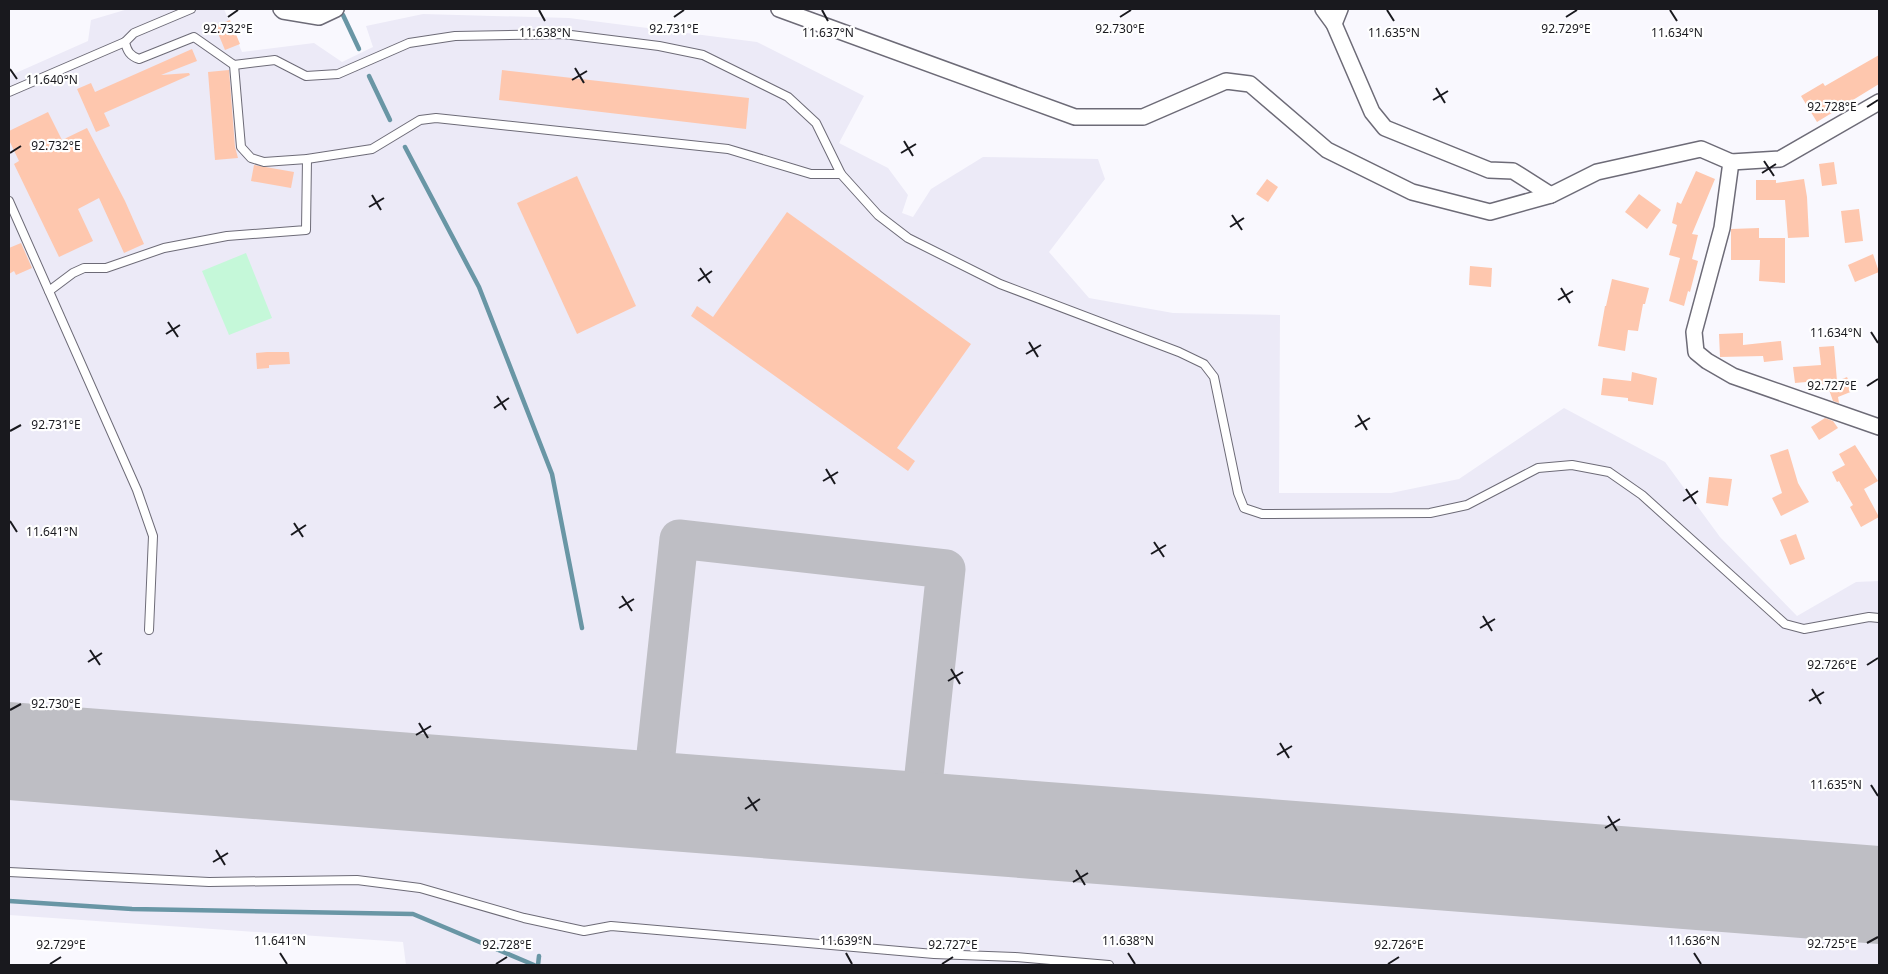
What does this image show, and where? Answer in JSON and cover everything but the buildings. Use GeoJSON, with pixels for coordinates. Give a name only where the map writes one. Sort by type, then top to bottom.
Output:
{"type":"FeatureCollection","features":[{"type":"Feature","properties":{"kind":"street"},"geometry":{"type":"LineString","coordinates":[[281,9],[283,11],[319,17],[336,9]]}},
{"type":"Feature","properties":{"kind":"street"},"geometry":{"type":"LineString","coordinates":[[779,9],[1075,117],[1143,117],[1226,81],[1250,84],[1327,150],[1412,192],[1490,212],[1551,195],[1597,172],[1701,149],[1731,162],[1780,159],[1879,102]]}},
{"type":"Feature","properties":{"kind":"street"},"geometry":{"type":"LineString","coordinates":[[1322,9],[1334,24],[1372,112],[1385,128],[1490,170],[1512,171],[1551,195]]}},
{"type":"Feature","properties":{"kind":"street"},"geometry":{"type":"LineString","coordinates":[[1334,24],[1340,9]]}},
{"type":"Feature","properties":{"kind":"street"},"geometry":{"type":"LineString","coordinates":[[1731,162],[1722,228],[1694,332],[1696,352],[1734,376],[1879,427]]}},
{"type":"Feature","properties":{"kind":"lane"},"geometry":{"type":"LineString","coordinates":[[9,92],[125,42],[134,33],[191,9]]}},
{"type":"Feature","properties":{"kind":"lane"},"geometry":{"type":"LineString","coordinates":[[125,42],[128,51],[139,59],[194,37],[234,65],[275,60],[306,76],[338,74],[410,43],[455,36],[563,34],[659,46],[703,55],[788,97],[816,123],[841,174],[878,215],[908,238],[1000,284],[1180,352],[1204,364],[1214,377],[1238,493],[1244,508],[1262,514],[1430,513],[1467,505],[1538,468],[1572,465],[1609,472],[1642,495],[1785,624],[1804,629],[1869,617],[1879,618]]}},
{"type":"Feature","properties":{"kind":"lane"},"geometry":{"type":"LineString","coordinates":[[234,65],[241,147],[251,158],[264,162],[307,159],[372,149],[420,120],[436,118],[728,149],[811,174],[841,174]]}},
{"type":"Feature","properties":{"kind":"lane"},"geometry":{"type":"LineString","coordinates":[[49,291],[74,272],[84,268],[106,268],[164,248],[227,236],[306,230],[307,159]]}},
{"type":"Feature","properties":{"kind":"lane"},"geometry":{"type":"LineString","coordinates":[[9,201],[137,490],[153,536],[149,630]]}},
{"type":"Feature","properties":{"kind":"lane"},"geometry":{"type":"LineString","coordinates":[[9,872],[209,882],[357,880],[420,888],[524,918],[584,931],[610,926],[934,954],[1015,957],[1109,965]]}},
{"type":"Feature","properties":{"kind":"shaded area"},"geometry":{"type":"Polygon","coordinates":[[[128,9],[224,9],[242,52],[314,43],[342,62],[373,47],[366,26],[423,14],[569,18],[757,42],[864,96],[839,143],[888,168],[908,195],[902,213],[913,217],[931,189],[983,157],[1098,159],[1105,179],[1049,252],[1089,298],[1173,313],[1280,315],[1279,493],[1391,493],[1459,479],[1564,408],[1665,462],[1720,537],[1797,616],[1856,582],[1879,581],[1879,965],[406,965],[403,942],[9,915],[9,76],[88,41],[91,20],[128,9]]]}},
{"type":"Feature","properties":{"kind":"green space"},"geometry":{"type":"Polygon","coordinates":[[[246,253],[272,318],[229,335],[202,271],[246,253]]]}},
{"type":"Feature","properties":{"kind":"waterway"},"geometry":{"type":"LineString","coordinates":[[343,15],[359,49]]}},
{"type":"Feature","properties":{"kind":"waterway"},"geometry":{"type":"LineString","coordinates":[[369,76],[390,120]]}},
{"type":"Feature","properties":{"kind":"waterway"},"geometry":{"type":"LineString","coordinates":[[405,147],[479,287],[552,474],[582,628]]}},
{"type":"Feature","properties":{"kind":"waterway"},"geometry":{"type":"LineString","coordinates":[[9,901],[132,909],[413,914],[534,965]]}},
{"type":"Feature","properties":{"kind":"waterway"},"geometry":{"type":"LineString","coordinates":[[538,965],[539,956]]}},
{"type":"Feature","properties":{"kind":"taxiway"},"geometry":{"type":"LineString","coordinates":[[651,801],[679,539],[946,569],[919,821]]}},
{"type":"Feature","properties":{"kind":"runway"},"geometry":{"type":"LineString","coordinates":[[9,751],[1879,895]]}}]}
